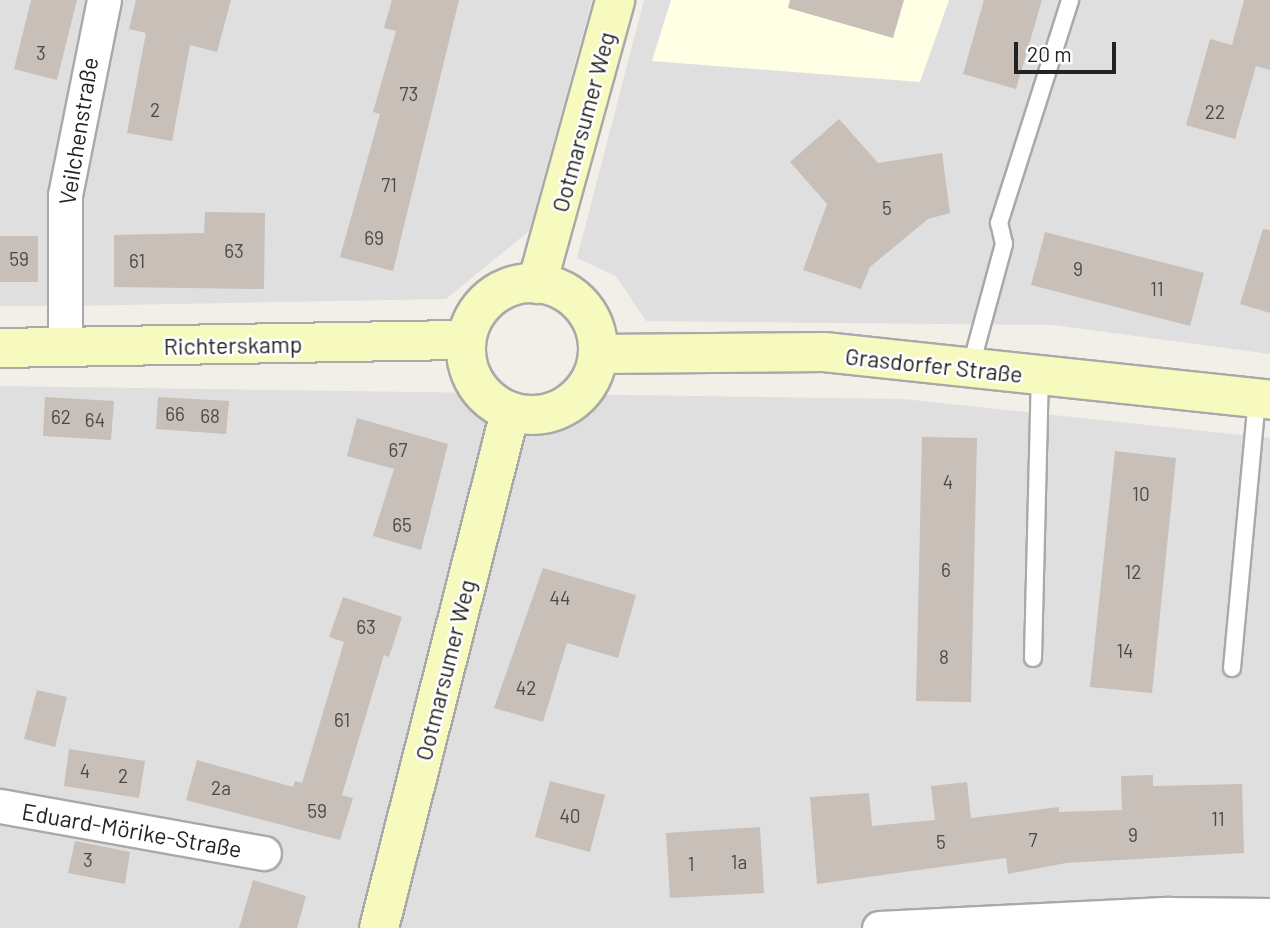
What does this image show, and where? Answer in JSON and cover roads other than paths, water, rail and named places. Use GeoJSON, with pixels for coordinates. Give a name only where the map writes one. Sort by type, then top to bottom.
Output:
{"type":"FeatureCollection","features":[{"type":"Feature","properties":{"kind":"street","name":"Veilchenstraße"},"geometry":{"type":"LineString","coordinates":[[65,348],[65,195],[104,0]]}},
{"type":"Feature","properties":{"kind":"street","name":"Ootmarsumer Weg"},"geometry":{"type":"LineString","coordinates":[[537,284],[615,0]]}},
{"type":"Feature","properties":{"kind":"street"},"geometry":{"type":"LineString","coordinates":[[537,284],[566,294],[588,314],[597,354],[592,377],[578,397],[557,410],[534,415],[510,412],[476,383],[466,340],[472,321],[499,292],[537,284]]}},
{"type":"Feature","properties":{"kind":"street","name":"Richterskamp"},"geometry":{"type":"LineString","coordinates":[[0,348],[466,340]]}},
{"type":"Feature","properties":{"kind":"street","name":"Grasdorfer Straße"},"geometry":{"type":"LineString","coordinates":[[597,354],[824,352],[1263,399]]}},
{"type":"Feature","properties":{"kind":"street","name":"Ootmarsumer Weg"},"geometry":{"type":"LineString","coordinates":[[379,928],[510,412]]}},
{"type":"Feature","properties":{"kind":"street","name":"Eduard-Mörike-Straße"},"geometry":{"type":"LineString","coordinates":[[0,806],[264,853]]}},
{"type":"Feature","properties":{"kind":"street"},"geometry":{"type":"LineString","coordinates":[[879,928],[1169,914],[1270,915]]}},
{"type":"Feature","properties":{"kind":"lane"},"geometry":{"type":"LineString","coordinates":[[970,369],[1004,244],[999,223],[1070,0]]}},
{"type":"Feature","properties":{"kind":"lane"},"geometry":{"type":"LineString","coordinates":[[1033,658],[1040,377]]}},
{"type":"Feature","properties":{"kind":"lane"},"geometry":{"type":"LineString","coordinates":[[1232,668],[1263,399]]}}]}
